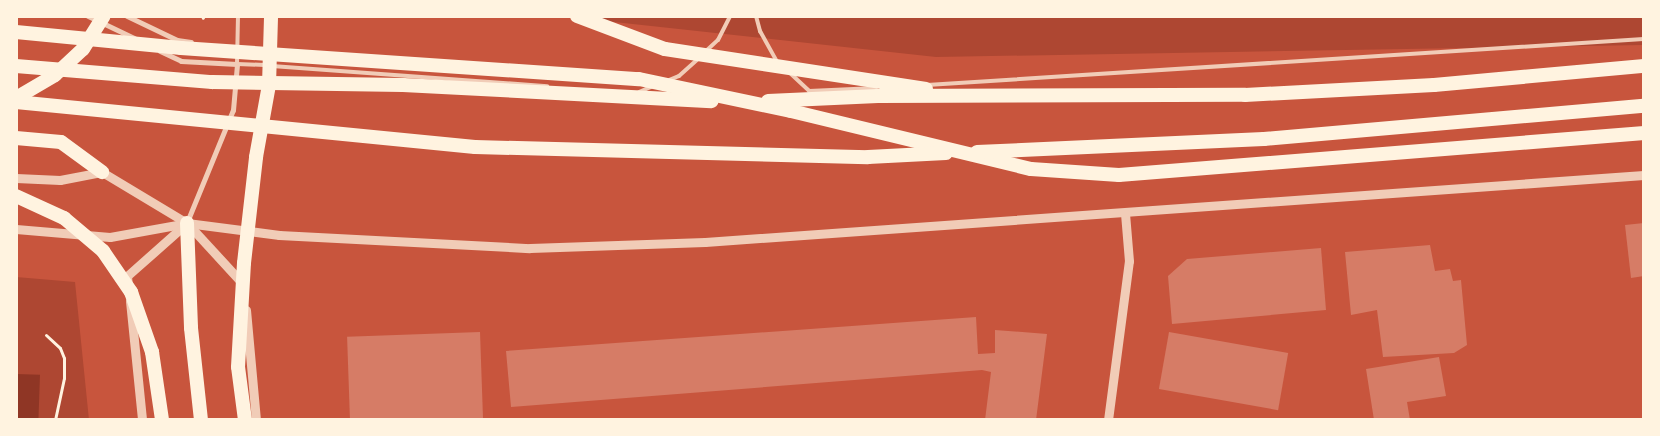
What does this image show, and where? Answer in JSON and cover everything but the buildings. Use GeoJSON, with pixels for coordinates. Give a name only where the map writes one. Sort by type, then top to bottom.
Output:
{"type":"FeatureCollection","features":[{"type":"Feature","properties":{"kind":"highway"},"geometry":{"type":"LineString","coordinates":[[16,98],[55,75],[83,49],[104,16]]}},
{"type":"Feature","properties":{"kind":"highway"},"geometry":{"type":"LineString","coordinates":[[244,420],[238,367],[244,272],[256,157],[269,85],[270,16]]}},
{"type":"Feature","properties":{"kind":"highway"},"geometry":{"type":"LineString","coordinates":[[577,16],[665,49],[976,97]]}},
{"type":"Feature","properties":{"kind":"highway"},"geometry":{"type":"LineString","coordinates":[[16,32],[181,48],[639,80],[791,111],[1031,169],[1119,176],[1418,150],[1644,133]]}},
{"type":"Feature","properties":{"kind":"highway"},"geometry":{"type":"LineString","coordinates":[[16,66],[212,82],[403,85],[741,102],[878,96],[1245,95],[1434,85],[1644,66]]}},
{"type":"Feature","properties":{"kind":"highway"},"geometry":{"type":"LineString","coordinates":[[16,102],[475,147],[868,157],[1264,139],[1644,106]]}},
{"type":"Feature","properties":{"kind":"highway"},"geometry":{"type":"LineString","coordinates":[[16,138],[61,142],[102,172]]}},
{"type":"Feature","properties":{"kind":"highway"},"geometry":{"type":"LineString","coordinates":[[16,196],[64,218],[103,251],[131,292],[152,352],[162,420]]}},
{"type":"Feature","properties":{"kind":"highway"},"geometry":{"type":"LineString","coordinates":[[187,223],[192,328],[201,420]]}},
{"type":"Feature","properties":{"kind":"street"},"geometry":{"type":"LineString","coordinates":[[88,16],[181,61],[237,64]]}},
{"type":"Feature","properties":{"kind":"street"},"geometry":{"type":"LineString","coordinates":[[127,16],[177,40],[209,44],[237,64]]}},
{"type":"Feature","properties":{"kind":"street"},"geometry":{"type":"LineString","coordinates":[[142,420],[127,276],[187,223],[233,110],[237,64]]}},
{"type":"Feature","properties":{"kind":"street"},"geometry":{"type":"LineString","coordinates":[[16,178],[60,180],[102,172],[187,223],[244,286],[256,420]]}},
{"type":"Feature","properties":{"kind":"street"},"geometry":{"type":"LineString","coordinates":[[16,229],[110,237],[187,223],[278,235],[530,248],[705,242],[1644,175]]}},
{"type":"Feature","properties":{"kind":"street"},"geometry":{"type":"LineString","coordinates":[[1108,420],[1129,261],[1125,213]]}},
{"type":"Feature","properties":{"kind":"lane"},"geometry":{"type":"LineString","coordinates":[[238,16],[237,64],[639,92],[679,76],[718,40],[730,16]]}},
{"type":"Feature","properties":{"kind":"lane"},"geometry":{"type":"LineString","coordinates":[[756,16],[775,60],[809,91],[1111,75],[1644,39]]}},
{"type":"Feature","properties":{"kind":"path"},"geometry":{"type":"LineString","coordinates":[[46,335],[60,348],[64,364],[55,420]]}},
{"type":"Feature","properties":{"kind":"shaded area"},"geometry":{"type":"Polygon","coordinates":[[[559,16],[1644,16],[1644,45],[936,57],[559,16]]]}},
{"type":"Feature","properties":{"kind":"shaded area"},"geometry":{"type":"Polygon","coordinates":[[[16,277],[75,282],[89,420],[16,420],[16,277]]]}},
{"type":"Feature","properties":{"kind":"shaded area"},"geometry":{"type":"Polygon","coordinates":[[[16,374],[40,375],[38,420],[16,420],[16,374]]]}}]}
